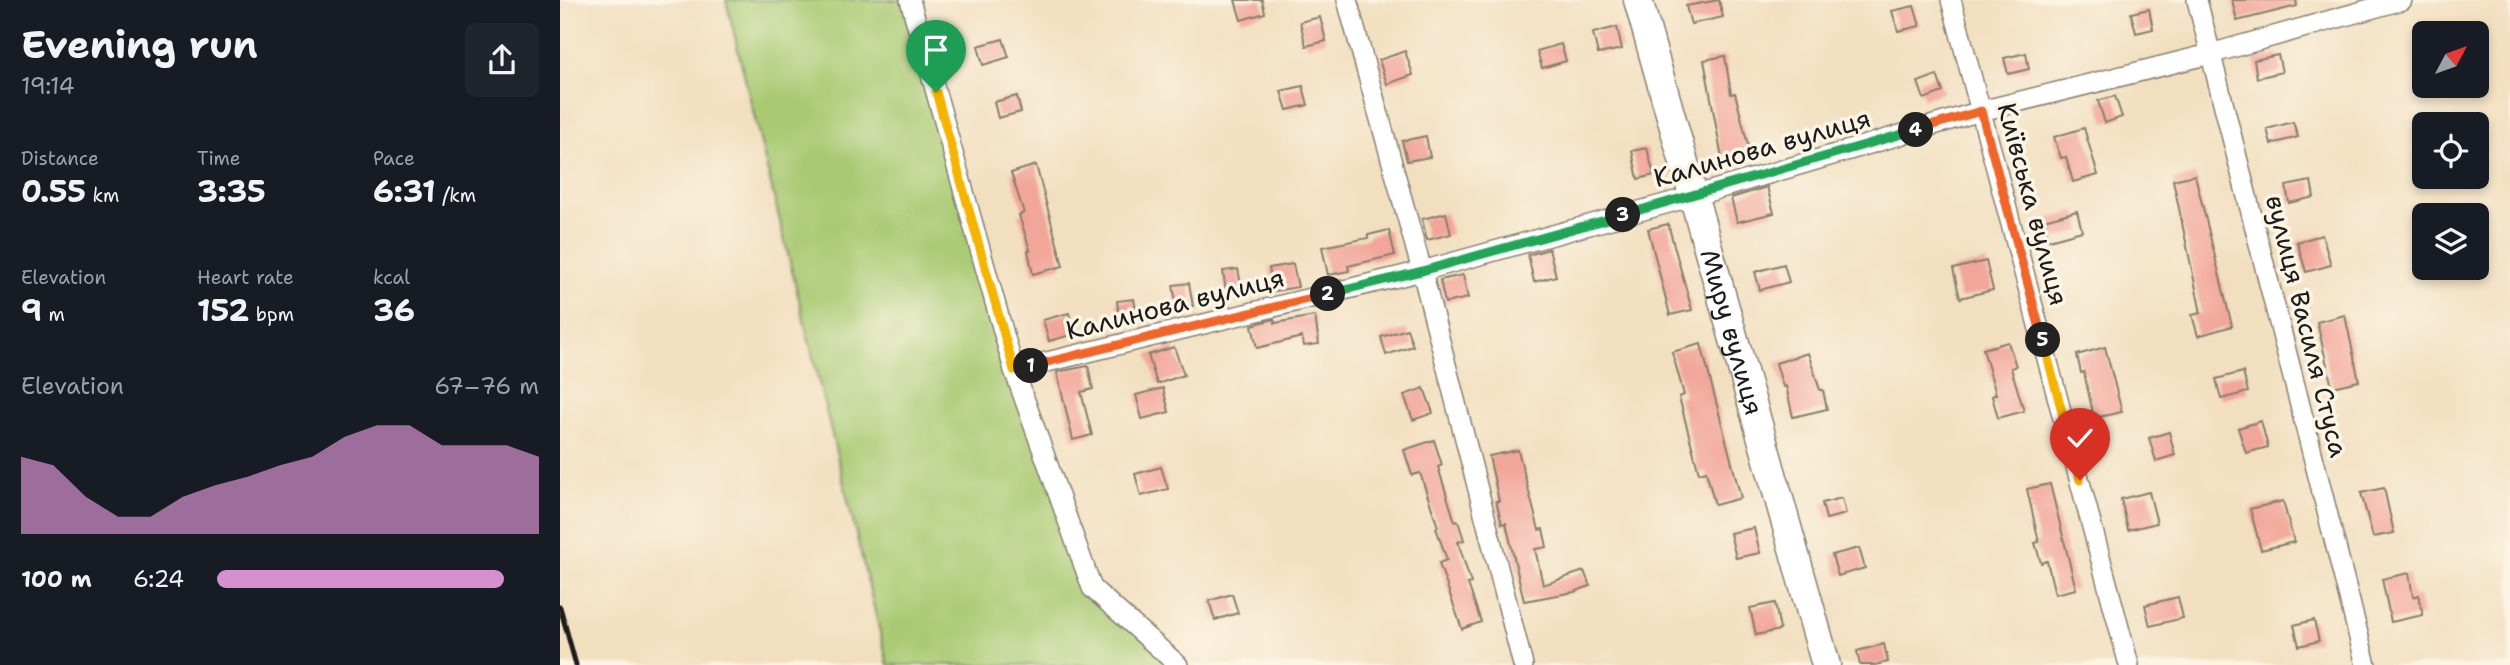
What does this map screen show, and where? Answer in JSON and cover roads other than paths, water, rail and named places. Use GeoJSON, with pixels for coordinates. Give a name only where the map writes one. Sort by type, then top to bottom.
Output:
{"type":"FeatureCollection","features":[{"type":"Feature","properties":{"kind":"main road","name":"Миру вулиця"},"geometry":{"type":"LineString","coordinates":[[1638,0],[1826,665]]}},
{"type":"Feature","properties":{"kind":"street"},"geometry":{"type":"LineString","coordinates":[[910,0],[1014,370],[1092,588],[1178,665]]}},
{"type":"Feature","properties":{"kind":"street"},"geometry":{"type":"LineString","coordinates":[[1347,0],[1422,271],[1523,665]]}},
{"type":"Feature","properties":{"kind":"street","name":"Київська вулиця"},"geometry":{"type":"LineString","coordinates":[[1951,0],[2129,665]]}},
{"type":"Feature","properties":{"kind":"street","name":"вулиця Василя Стуса"},"geometry":{"type":"LineString","coordinates":[[2197,0],[2366,665]]}},
{"type":"Feature","properties":{"kind":"street","name":"Калинова вулиця"},"geometry":{"type":"LineString","coordinates":[[1014,370],[1422,271],[1694,196],[1981,111],[2210,54],[2402,0]]}},
{"type":"Feature","properties":{"kind":"railway"},"geometry":{"type":"LineString","coordinates":[[560,607],[576,665]]}}]}
